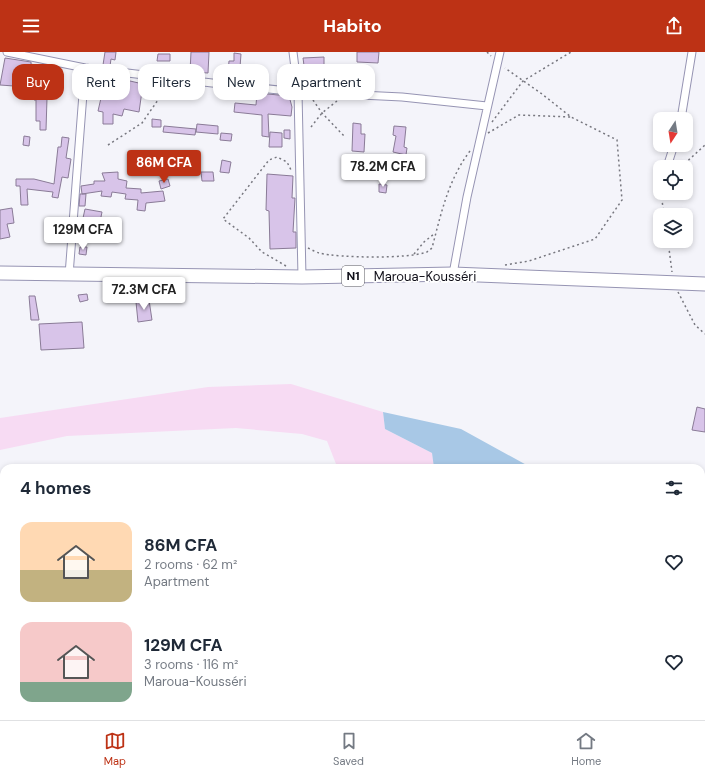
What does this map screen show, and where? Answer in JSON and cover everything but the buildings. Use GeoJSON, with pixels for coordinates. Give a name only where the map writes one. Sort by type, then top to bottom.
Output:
{"type":"FeatureCollection","features":[{"type":"Feature","properties":{"kind":"highway","name":"Maroua-Kousséri"},"geometry":{"type":"LineString","coordinates":[[0,273],[302,277],[453,274],[705,284]]}},
{"type":"Feature","properties":{"kind":"street"},"geometry":{"type":"LineString","coordinates":[[7,52],[72,65]]}},
{"type":"Feature","properties":{"kind":"street"},"geometry":{"type":"LineString","coordinates":[[293,52],[294,64]]}},
{"type":"Feature","properties":{"kind":"street"},"geometry":{"type":"LineString","coordinates":[[453,274],[480,139],[500,52]]}},
{"type":"Feature","properties":{"kind":"street"},"geometry":{"type":"LineString","coordinates":[[682,112],[692,52]]}},
{"type":"Feature","properties":{"kind":"street"},"geometry":{"type":"LineString","coordinates":[[130,73],[277,90]]}},
{"type":"Feature","properties":{"kind":"street"},"geometry":{"type":"LineString","coordinates":[[375,96],[402,97],[487,106]]}},
{"type":"Feature","properties":{"kind":"street"},"geometry":{"type":"LineString","coordinates":[[69,275],[83,100]]}},
{"type":"Feature","properties":{"kind":"street"},"geometry":{"type":"LineString","coordinates":[[298,100],[302,277]]}},
{"type":"Feature","properties":{"kind":"path"},"geometry":{"type":"LineString","coordinates":[[497,62],[571,116],[616,140],[622,200],[595,239],[529,261],[498,266]]}},
{"type":"Feature","properties":{"kind":"path"},"geometry":{"type":"LineString","coordinates":[[108,145],[142,123],[158,100]]}},
{"type":"Feature","properties":{"kind":"path"},"geometry":{"type":"LineString","coordinates":[[313,100],[322,113],[345,137]]}},
{"type":"Feature","properties":{"kind":"path"},"geometry":{"type":"LineString","coordinates":[[311,127],[322,113],[338,100]]}},
{"type":"Feature","properties":{"kind":"path"},"geometry":{"type":"LineString","coordinates":[[480,139],[519,115],[571,116]]}},
{"type":"Feature","properties":{"kind":"path"},"geometry":{"type":"LineString","coordinates":[[689,160],[705,145]]}},
{"type":"Feature","properties":{"kind":"path"},"geometry":{"type":"LineString","coordinates":[[287,267],[262,252],[249,238],[223,219],[242,196],[257,173],[269,160],[277,157],[287,162],[291,170]]}},
{"type":"Feature","properties":{"kind":"path"},"geometry":{"type":"LineString","coordinates":[[302,244],[318,253],[349,256],[414,254],[424,242],[436,233]]}},
{"type":"Feature","properties":{"kind":"shaded area"},"geometry":{"type":"Polygon","coordinates":[[[291,384],[383,412],[385,429],[432,453],[433,464],[336,464],[327,441],[302,434],[236,428],[67,436],[0,450],[0,418],[208,387],[291,384]]]}},
{"type":"Feature","properties":{"kind":"water"},"geometry":{"type":"Polygon","coordinates":[[[383,412],[461,429],[525,464],[433,464],[432,453],[385,429],[383,412]]]}}]}
